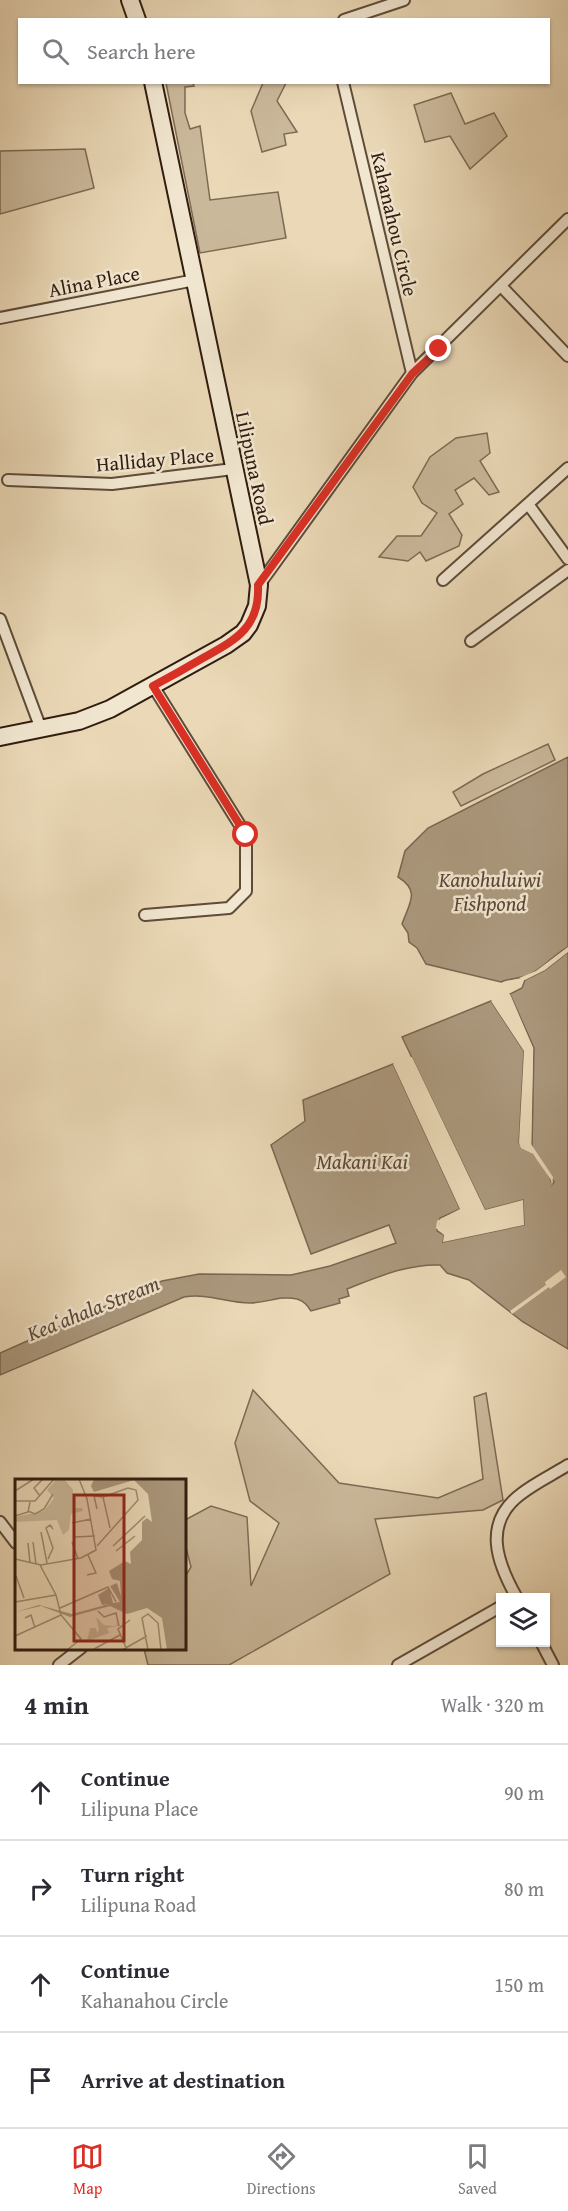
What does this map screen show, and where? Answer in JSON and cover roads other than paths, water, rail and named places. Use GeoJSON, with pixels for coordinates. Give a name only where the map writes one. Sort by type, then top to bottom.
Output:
{"type":"FeatureCollection","features":[{"type":"Feature","properties":{"kind":"street"},"geometry":{"type":"LineString","coordinates":[[130,0],[136,18]]}},
{"type":"Feature","properties":{"kind":"street"},"geometry":{"type":"LineString","coordinates":[[350,18],[404,0]]}},
{"type":"Feature","properties":{"kind":"street","name":"Lilipuna Road"},"geometry":{"type":"LineString","coordinates":[[0,737],[93,717],[127,701],[243,633],[257,606],[258,585],[153,84]]}},
{"type":"Feature","properties":{"kind":"street","name":"Kahanahou Circle"},"geometry":{"type":"LineString","coordinates":[[343,84],[412,374]]}},
{"type":"Feature","properties":{"kind":"street"},"geometry":{"type":"LineString","coordinates":[[258,585],[412,374],[568,219]]}},
{"type":"Feature","properties":{"kind":"street","name":"Alina Place"},"geometry":{"type":"LineString","coordinates":[[0,318],[195,280]]}},
{"type":"Feature","properties":{"kind":"street"},"geometry":{"type":"LineString","coordinates":[[501,286],[568,356]]}},
{"type":"Feature","properties":{"kind":"street"},"geometry":{"type":"LineString","coordinates":[[443,580],[568,468]]}},
{"type":"Feature","properties":{"kind":"street","name":"Halliday Place"},"geometry":{"type":"LineString","coordinates":[[8,480],[112,484],[233,469]]}},
{"type":"Feature","properties":{"kind":"street"},"geometry":{"type":"LineString","coordinates":[[528,504],[568,559]]}},
{"type":"Feature","properties":{"kind":"street"},"geometry":{"type":"LineString","coordinates":[[471,641],[568,570]]}},
{"type":"Feature","properties":{"kind":"street"},"geometry":{"type":"LineString","coordinates":[[0,619],[41,729]]}},
{"type":"Feature","properties":{"kind":"street"},"geometry":{"type":"LineString","coordinates":[[145,915],[229,908],[246,891],[246,835],[153,686]]}},
{"type":"Feature","properties":{"kind":"street"},"geometry":{"type":"LineString","coordinates":[[514,1593],[501,1569],[496,1540],[499,1524],[513,1500],[568,1465]]}},
{"type":"Feature","properties":{"kind":"street"},"geometry":{"type":"LineString","coordinates":[[0,1521],[15,1542]]}},
{"type":"Feature","properties":{"kind":"street"},"geometry":{"type":"LineString","coordinates":[[398,1665],[496,1610]]}},
{"type":"Feature","properties":{"kind":"street"},"geometry":{"type":"LineString","coordinates":[[544,1647],[553,1665]]}},
{"type":"Feature","properties":{"kind":"street"},"geometry":{"type":"LineString","coordinates":[[59,1665],[79,1651]]}},
{"type":"Feature","properties":{"kind":"water","name":"Kanohuluiwi Fishpond"},"geometry":{"type":"Polygon","coordinates":[[[568,757],[568,947],[529,975],[501,982],[426,964],[417,948],[409,942],[408,933],[402,924],[411,898],[409,887],[398,877],[405,851],[428,828],[568,757]]]}},
{"type":"Feature","properties":{"kind":"water","name":"Makani Kai"},"geometry":{"type":"Polygon","coordinates":[[[568,952],[568,1349],[523,1322],[469,1280],[447,1273],[440,1265],[428,1265],[392,1272],[359,1284],[347,1289],[349,1296],[339,1299],[340,1303],[311,1311],[302,1301],[291,1298],[250,1303],[201,1296],[184,1297],[0,1375],[0,1353],[162,1281],[199,1274],[291,1275],[330,1266],[396,1243],[389,1225],[311,1254],[271,1145],[305,1121],[303,1100],[393,1064],[460,1209],[440,1218],[437,1231],[444,1235],[443,1242],[524,1225],[523,1200],[485,1210],[402,1037],[491,1001],[524,1051],[519,1143],[541,1163],[552,1185],[554,1182],[532,1148],[534,1048],[510,994],[522,988],[525,980],[545,970],[568,952]]]}},
{"type":"Feature","properties":{"kind":"water label","name":"Keaʻahala Stream"},"geometry":{"type":"Point","coordinates":[93,1308]}}]}
